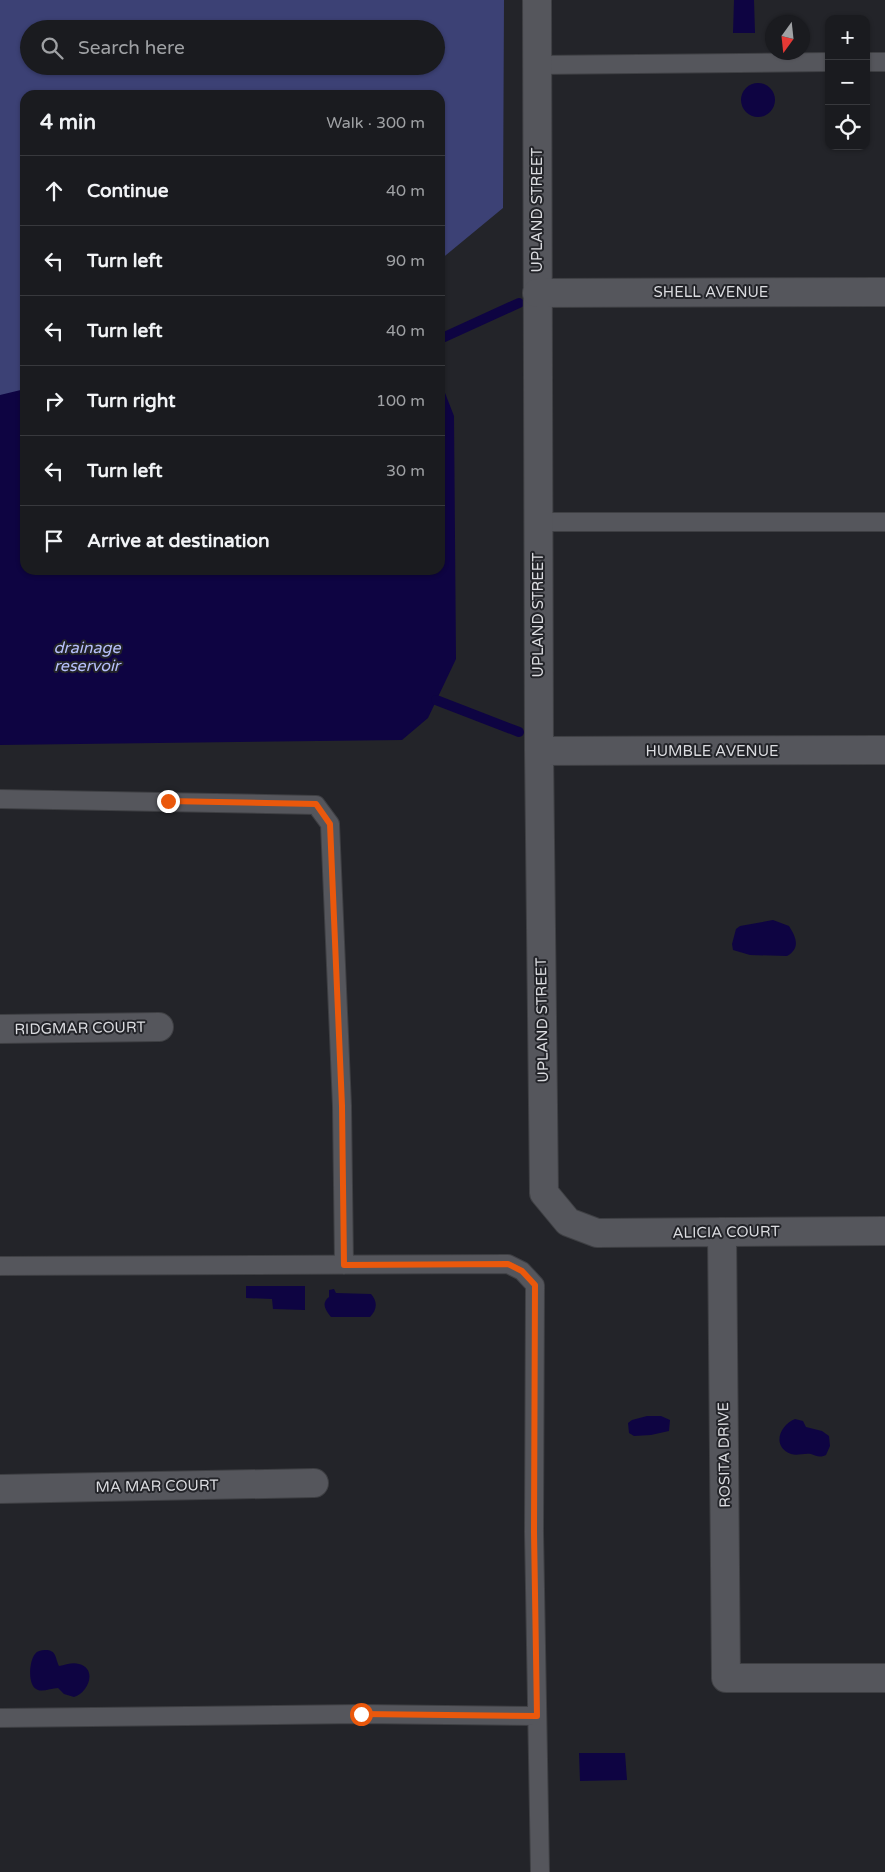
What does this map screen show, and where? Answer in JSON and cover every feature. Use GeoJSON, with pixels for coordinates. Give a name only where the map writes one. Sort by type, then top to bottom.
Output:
{"type":"FeatureCollection","features":[{"type":"Feature","properties":{"kind":"street","name":"UPLAND STREET"},"geometry":{"type":"LineString","coordinates":[[537,0],[539,751],[544,1193],[568,1222]]}},
{"type":"Feature","properties":{"kind":"street","name":"SHELL AVENUE"},"geometry":{"type":"LineString","coordinates":[[537,293],[885,292]]}},
{"type":"Feature","properties":{"kind":"street","name":"HUMBLE AVENUE"},"geometry":{"type":"LineString","coordinates":[[539,751],[885,750]]}},
{"type":"Feature","properties":{"kind":"street","name":"RIDGMAR COURT"},"geometry":{"type":"LineString","coordinates":[[0,1029],[159,1027]]}},
{"type":"Feature","properties":{"kind":"street","name":"ALICIA COURT"},"geometry":{"type":"LineString","coordinates":[[568,1222],[597,1234],[885,1231]]}},
{"type":"Feature","properties":{"kind":"street","name":"ROSITA DRIVE"},"geometry":{"type":"LineString","coordinates":[[722,1232],[726,1678],[885,1678]]}},
{"type":"Feature","properties":{"kind":"street","name":"MA MAR COURT"},"geometry":{"type":"LineString","coordinates":[[0,1489],[314,1483]]}},
{"type":"Feature","properties":{"kind":"lane"},"geometry":{"type":"LineString","coordinates":[[536,65],[825,62]]}},
{"type":"Feature","properties":{"kind":"lane"},"geometry":{"type":"LineString","coordinates":[[870,62],[885,62]]}},
{"type":"Feature","properties":{"kind":"lane"},"geometry":{"type":"LineString","coordinates":[[538,522],[885,522]]}},
{"type":"Feature","properties":{"kind":"lane"},"geometry":{"type":"LineString","coordinates":[[0,799],[316,804],[330,824],[342,1106],[344,1265]]}},
{"type":"Feature","properties":{"kind":"lane"},"geometry":{"type":"LineString","coordinates":[[0,1266],[508,1264],[522,1271],[535,1285],[534,1532],[540,1872]]}},
{"type":"Feature","properties":{"kind":"lane"},"geometry":{"type":"LineString","coordinates":[[0,1718],[361,1714],[537,1716]]}},
{"type":"Feature","properties":{"kind":"shaded area"},"geometry":{"type":"Polygon","coordinates":[[[0,0],[504,0],[503,208],[445,256],[445,90],[20,90],[20,401],[0,407],[0,0]]]}},
{"type":"Feature","properties":{"kind":"water"},"geometry":{"type":"Polygon","coordinates":[[[734,0],[754,0],[755,33],[733,33],[734,0]]]}},
{"type":"Feature","properties":{"kind":"water"},"geometry":{"type":"Polygon","coordinates":[[[758,83],[765,84],[770,88],[774,93],[774,107],[770,112],[765,116],[758,117],[751,116],[746,112],[742,107],[741,100],[742,93],[746,88],[751,84],[758,83]]]}},
{"type":"Feature","properties":{"kind":"water","name":"drainage reservoir"},"geometry":{"type":"Polygon","coordinates":[[[20,390],[20,575],[445,575],[445,393],[454,416],[456,659],[428,718],[402,740],[0,745],[0,395],[20,390]]]}},
{"type":"Feature","properties":{"kind":"water"},"geometry":{"type":"Polygon","coordinates":[[[773,920],[789,926],[795,938],[796,946],[787,956],[750,955],[733,950],[732,944],[736,929],[740,926],[773,920]]]}},
{"type":"Feature","properties":{"kind":"water"},"geometry":{"type":"Polygon","coordinates":[[[246,1286],[305,1286],[305,1310],[273,1309],[272,1299],[246,1298],[246,1286]]]}},
{"type":"Feature","properties":{"kind":"water"},"geometry":{"type":"Polygon","coordinates":[[[334,1289],[336,1293],[371,1294],[376,1303],[374,1312],[370,1317],[331,1317],[326,1309],[325,1302],[329,1297],[329,1290],[334,1289]]]}},
{"type":"Feature","properties":{"kind":"water"},"geometry":{"type":"Polygon","coordinates":[[[647,1416],[661,1416],[670,1420],[669,1431],[634,1436],[629,1433],[628,1423],[647,1416]]]}},
{"type":"Feature","properties":{"kind":"water"},"geometry":{"type":"Polygon","coordinates":[[[795,1419],[803,1421],[806,1427],[822,1431],[829,1436],[830,1446],[826,1455],[820,1457],[811,1454],[793,1455],[781,1446],[780,1436],[782,1431],[785,1426],[795,1419]]]}},
{"type":"Feature","properties":{"kind":"water"},"geometry":{"type":"Polygon","coordinates":[[[45,1650],[54,1653],[59,1666],[76,1663],[85,1667],[88,1671],[89,1681],[79,1695],[74,1697],[64,1694],[58,1688],[42,1691],[34,1688],[30,1674],[31,1662],[36,1653],[45,1650]]]}},
{"type":"Feature","properties":{"kind":"water"},"geometry":{"type":"Polygon","coordinates":[[[579,1753],[625,1753],[627,1780],[580,1781],[579,1753]]]}},
{"type":"Feature","properties":{"kind":"waterway"},"geometry":{"type":"LineString","coordinates":[[445,337],[519,303]]}},
{"type":"Feature","properties":{"kind":"waterway"},"geometry":{"type":"LineString","coordinates":[[436,700],[519,732]]}},
{"type":"Feature","properties":{"kind":"route"},"geometry":{"type":"LineString","coordinates":[[168,801],[316,804],[330,824],[342,1106],[344,1265],[508,1264],[522,1271],[535,1285],[534,1532],[537,1716],[361,1714]]}}]}
